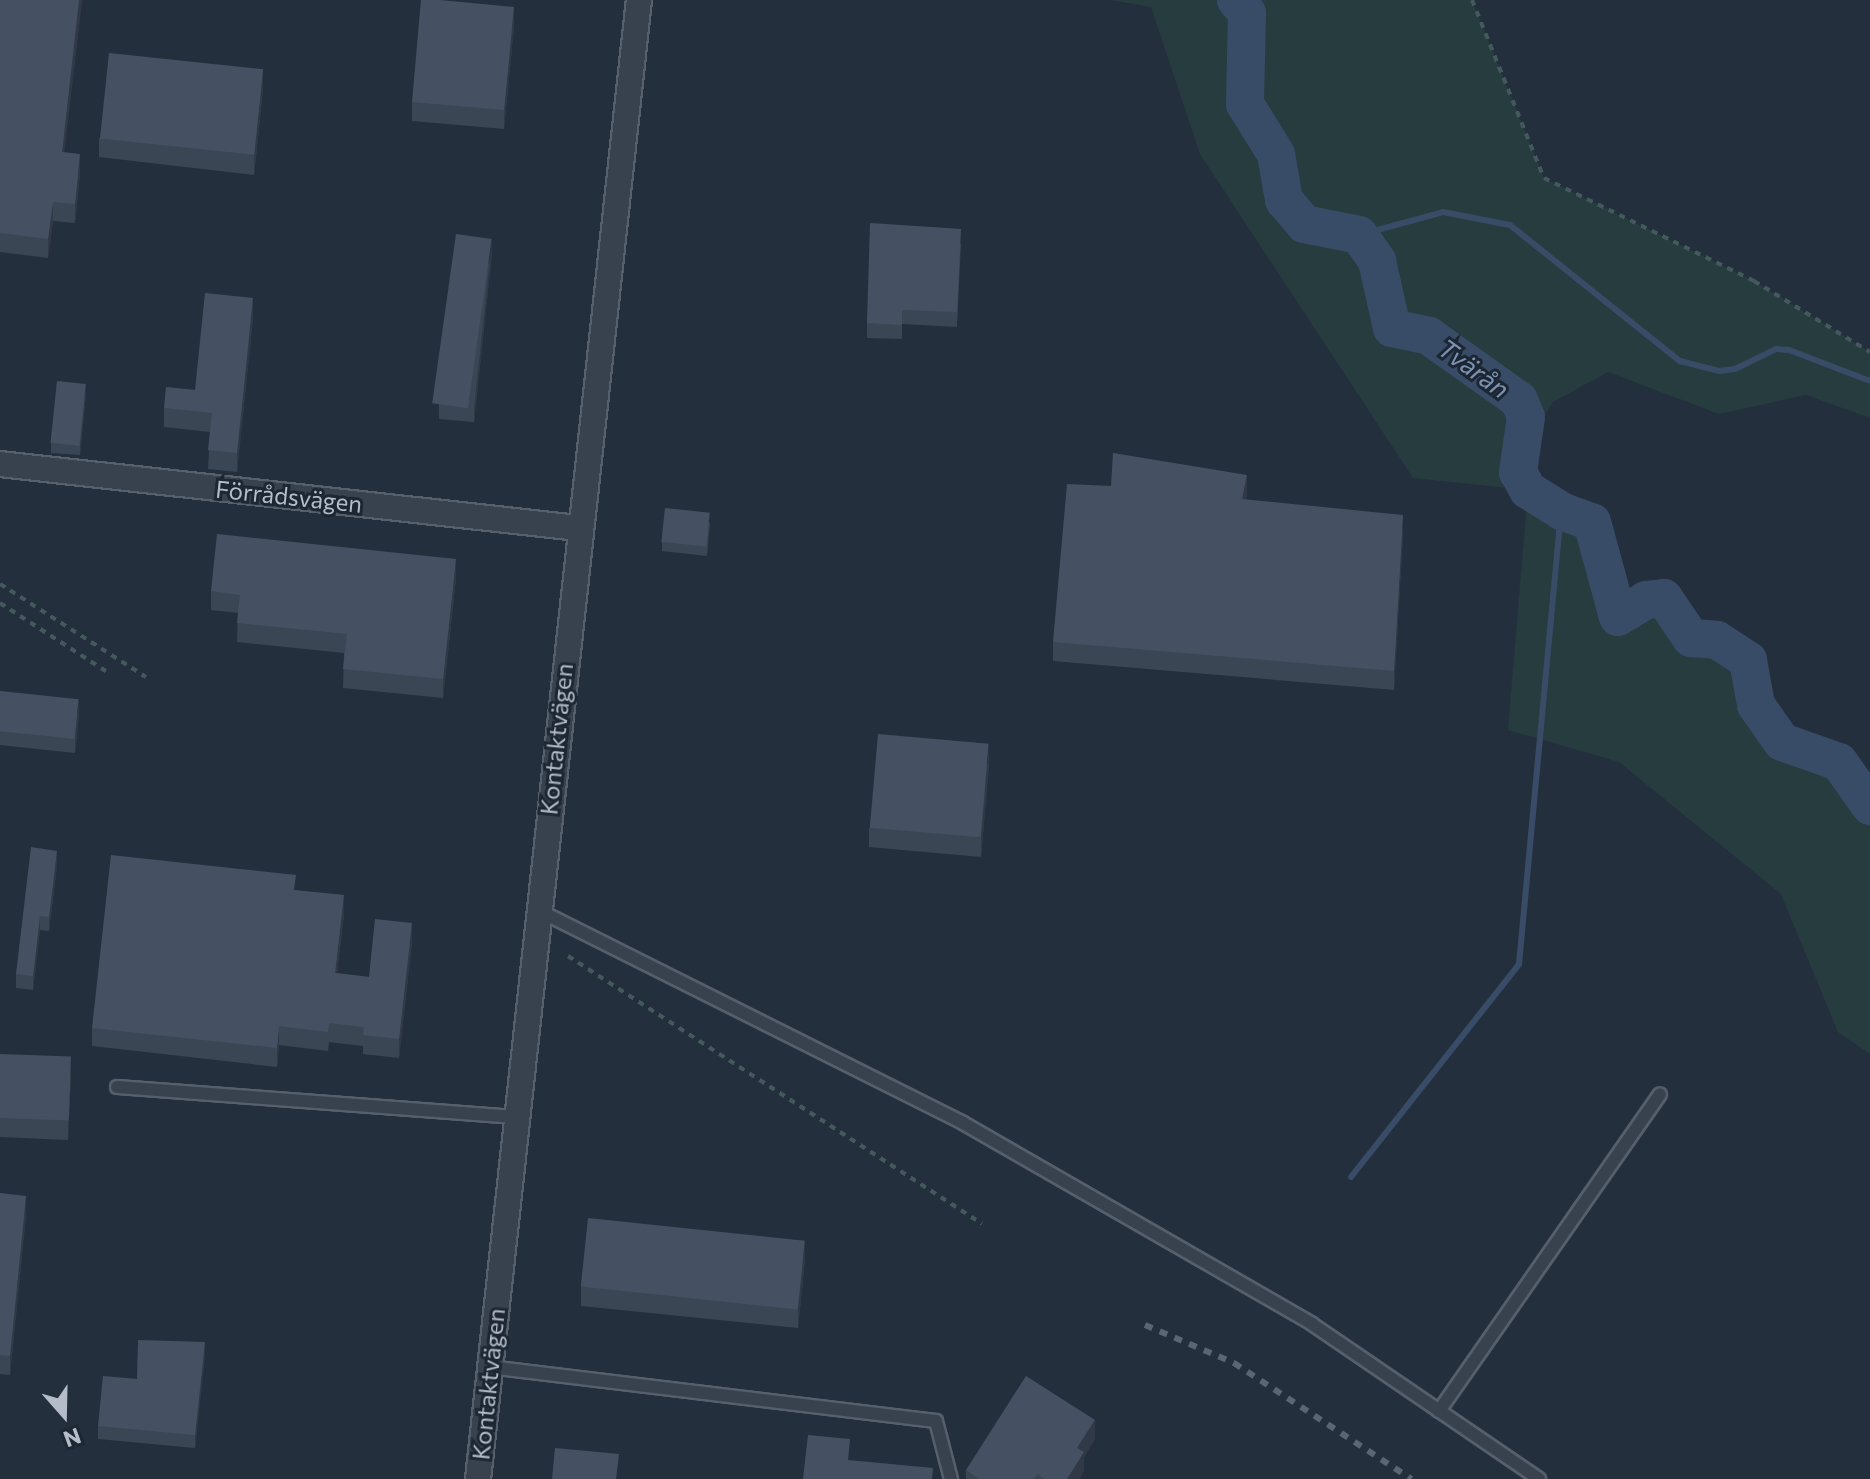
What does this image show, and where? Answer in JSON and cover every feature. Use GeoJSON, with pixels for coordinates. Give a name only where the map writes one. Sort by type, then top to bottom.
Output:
{"type":"FeatureCollection","features":[{"type":"Feature","properties":{"kind":"street","name":"Kontaktvägen"},"geometry":{"type":"LineString","coordinates":[[478,1479],[578,528],[639,0]]}},
{"type":"Feature","properties":{"kind":"street","name":"Förrådsvägen"},"geometry":{"type":"LineString","coordinates":[[0,464],[578,528]]}},
{"type":"Feature","properties":{"kind":"lane"},"geometry":{"type":"LineString","coordinates":[[538,910],[963,1123],[1312,1324],[1539,1479]]}},
{"type":"Feature","properties":{"kind":"lane"},"geometry":{"type":"LineString","coordinates":[[117,1087],[516,1117]]}},
{"type":"Feature","properties":{"kind":"lane"},"geometry":{"type":"LineString","coordinates":[[1439,1411],[1660,1094]]}},
{"type":"Feature","properties":{"kind":"lane"},"geometry":{"type":"LineString","coordinates":[[489,1367],[936,1421],[951,1479]]}},
{"type":"Feature","properties":{"kind":"path"},"geometry":{"type":"LineString","coordinates":[[1472,0],[1544,178],[1754,281],[1870,352]]}},
{"type":"Feature","properties":{"kind":"path"},"geometry":{"type":"LineString","coordinates":[[0,584],[146,677]]}},
{"type":"Feature","properties":{"kind":"path"},"geometry":{"type":"LineString","coordinates":[[0,603],[107,672]]}},
{"type":"Feature","properties":{"kind":"path"},"geometry":{"type":"LineString","coordinates":[[568,956],[982,1224]]}},
{"type":"Feature","properties":{"kind":"green space"},"geometry":{"type":"Polygon","coordinates":[[[1110,0],[1472,0],[1544,178],[1754,281],[1870,352],[1870,418],[1806,395],[1719,414],[1608,372],[1553,402],[1525,444],[1518,472],[1528,490],[1413,478],[1200,154],[1151,7],[1110,0]]]}},
{"type":"Feature","properties":{"kind":"green space"},"geometry":{"type":"Polygon","coordinates":[[[1528,490],[1561,511],[1592,522],[1618,617],[1646,600],[1664,598],[1691,638],[1717,640],[1748,660],[1756,705],[1782,742],[1839,762],[1870,806],[1870,1054],[1838,1032],[1781,894],[1619,762],[1508,730],[1528,490]]]}},
{"type":"Feature","properties":{"kind":"building"},"geometry":{"type":"Polygon","coordinates":[[[0,0],[79,0],[62,152],[80,154],[75,204],[53,202],[48,239],[0,233],[0,0]]]}},
{"type":"Feature","properties":{"kind":"building"},"geometry":{"type":"Polygon","coordinates":[[[421,0],[514,7],[504,110],[412,102],[421,0]]]}},
{"type":"Feature","properties":{"kind":"building"},"geometry":{"type":"Polygon","coordinates":[[[109,53],[263,69],[254,155],[100,139],[109,53]]]}},
{"type":"Feature","properties":{"kind":"building"},"geometry":{"type":"Polygon","coordinates":[[[870,223],[961,229],[957,312],[902,310],[902,325],[867,323],[870,223]]]}},
{"type":"Feature","properties":{"kind":"building"},"geometry":{"type":"Polygon","coordinates":[[[456,234],[492,239],[468,408],[432,403],[456,234]]]}},
{"type":"Feature","properties":{"kind":"building"},"geometry":{"type":"Polygon","coordinates":[[[205,293],[253,298],[237,453],[208,450],[212,413],[164,408],[166,387],[195,390],[205,293]]]}},
{"type":"Feature","properties":{"kind":"building"},"geometry":{"type":"Polygon","coordinates":[[[57,381],[86,384],[79,446],[51,443],[57,381]]]}},
{"type":"Feature","properties":{"kind":"building"},"geometry":{"type":"Polygon","coordinates":[[[1113,453],[1247,475],[1242,499],[1403,515],[1394,671],[1053,642],[1067,484],[1111,486],[1113,453]]]}},
{"type":"Feature","properties":{"kind":"building"},"geometry":{"type":"Polygon","coordinates":[[[665,508],[710,513],[706,547],[661,542],[665,508]]]}},
{"type":"Feature","properties":{"kind":"building"},"geometry":{"type":"Polygon","coordinates":[[[217,534],[456,559],[443,679],[343,669],[347,634],[237,623],[240,595],[211,591],[217,534]]]}},
{"type":"Feature","properties":{"kind":"building"},"geometry":{"type":"Polygon","coordinates":[[[0,691],[79,699],[74,739],[0,731],[0,691]]]}},
{"type":"Feature","properties":{"kind":"building"},"geometry":{"type":"Polygon","coordinates":[[[878,734],[989,744],[980,837],[870,828],[878,734]]]}},
{"type":"Feature","properties":{"kind":"building"},"geometry":{"type":"Polygon","coordinates":[[[31,847],[57,851],[49,917],[40,916],[33,976],[16,974],[31,847]]]}},
{"type":"Feature","properties":{"kind":"building"},"geometry":{"type":"Polygon","coordinates":[[[111,855],[296,875],[294,890],[344,895],[335,973],[369,977],[375,919],[412,923],[399,1039],[363,1035],[364,1027],[329,1023],[328,1032],[279,1026],[277,1048],[92,1028],[111,855]]]}},
{"type":"Feature","properties":{"kind":"building"},"geometry":{"type":"Polygon","coordinates":[[[0,1054],[71,1056],[69,1120],[0,1118],[0,1054]]]}},
{"type":"Feature","properties":{"kind":"building"},"geometry":{"type":"Polygon","coordinates":[[[0,1193],[26,1196],[10,1356],[0,1355],[0,1193]]]}},
{"type":"Feature","properties":{"kind":"building"},"geometry":{"type":"Polygon","coordinates":[[[588,1218],[805,1241],[798,1309],[581,1287],[588,1218]]]}},
{"type":"Feature","properties":{"kind":"building"},"geometry":{"type":"Polygon","coordinates":[[[138,1340],[205,1342],[195,1435],[98,1426],[103,1376],[137,1379],[138,1340]]]}},
{"type":"Feature","properties":{"kind":"building"},"geometry":{"type":"Polygon","coordinates":[[[1026,1376],[1095,1420],[1077,1448],[1084,1452],[1067,1479],[1044,1479],[1037,1474],[1034,1479],[979,1479],[966,1470],[1026,1376]]]}},
{"type":"Feature","properties":{"kind":"building"},"geometry":{"type":"Polygon","coordinates":[[[808,1435],[850,1439],[848,1460],[933,1468],[932,1479],[803,1479],[808,1435]]]}},
{"type":"Feature","properties":{"kind":"building"},"geometry":{"type":"Polygon","coordinates":[[[555,1448],[619,1454],[616,1479],[552,1479],[555,1448]]]}},
{"type":"Feature","properties":{"kind":"waterway","name":"Tvärån"},"geometry":{"type":"LineString","coordinates":[[1236,0],[1247,13],[1245,104],[1276,154],[1284,200],[1304,224],[1359,235],[1377,261],[1392,328],[1429,336],[1519,400],[1526,417],[1518,472],[1528,490],[1561,511],[1592,522],[1618,617],[1646,600],[1664,598],[1691,638],[1717,640],[1748,660],[1756,705],[1782,742],[1839,762],[1870,806]]}},
{"type":"Feature","properties":{"kind":"waterway"},"geometry":{"type":"LineString","coordinates":[[1359,235],[1443,212],[1510,225],[1680,361],[1719,371],[1735,369],[1776,349],[1789,350],[1870,381]]}},
{"type":"Feature","properties":{"kind":"waterway"},"geometry":{"type":"LineString","coordinates":[[1351,1177],[1519,964],[1561,511]]}},
{"type":"Feature","properties":{"kind":"railway"},"geometry":{"type":"LineString","coordinates":[[1145,1325],[1234,1363],[1411,1479]]}}]}
